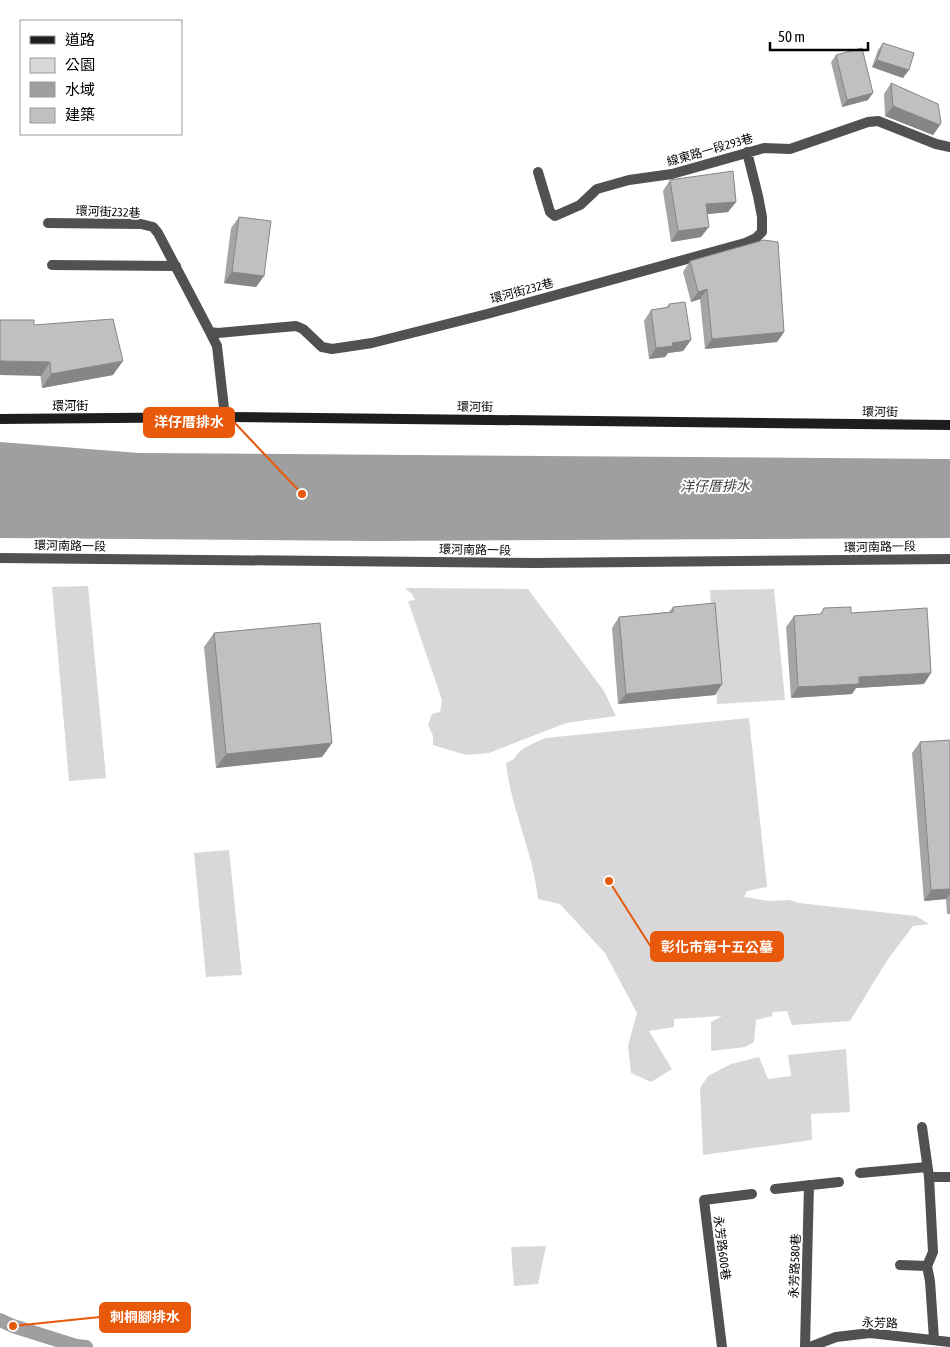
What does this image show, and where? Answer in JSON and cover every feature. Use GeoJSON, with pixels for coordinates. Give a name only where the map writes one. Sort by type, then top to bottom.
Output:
{"type":"FeatureCollection","features":[{"type":"Feature","properties":{"kind":"street","name":"線東路一段293巷"},"geometry":{"type":"LineString","coordinates":[[538,172],[550,212],[555,216],[580,205],[597,189],[629,180],[672,174],[764,148],[790,149],[868,122],[878,121],[936,144],[950,147]]}},
{"type":"Feature","properties":{"kind":"street","name":"環河街232巷"},"geometry":{"type":"LineString","coordinates":[[210,332],[218,333],[296,326],[303,329],[322,347],[332,349],[372,343],[486,314],[745,243],[756,238],[762,232],[762,217],[747,152]]}},
{"type":"Feature","properties":{"kind":"street","name":"環河街232巷"},"geometry":{"type":"LineString","coordinates":[[48,223],[141,224],[153,227],[176,266],[217,346],[225,417]]}},
{"type":"Feature","properties":{"kind":"street"},"geometry":{"type":"LineString","coordinates":[[52,265],[176,266]]}},
{"type":"Feature","properties":{"kind":"street","name":"環河街"},"geometry":{"type":"LineString","coordinates":[[0,418],[225,417],[950,425]]}},
{"type":"Feature","properties":{"kind":"street","name":"環河南路一段"},"geometry":{"type":"LineString","coordinates":[[0,558],[534,563],[950,559]]}},
{"type":"Feature","properties":{"kind":"street"},"geometry":{"type":"LineString","coordinates":[[922,1127],[928,1172],[933,1252],[927,1266],[930,1281],[934,1340]]}},
{"type":"Feature","properties":{"kind":"street"},"geometry":{"type":"LineString","coordinates":[[860,1173],[928,1172],[950,1177]]}},
{"type":"Feature","properties":{"kind":"street"},"geometry":{"type":"LineString","coordinates":[[775,1189],[839,1182]]}},
{"type":"Feature","properties":{"kind":"street","name":"永芳路580巷"},"geometry":{"type":"LineString","coordinates":[[805,1347],[810,1185]]}},
{"type":"Feature","properties":{"kind":"street","name":"永芳路600巷"},"geometry":{"type":"LineString","coordinates":[[722,1347],[704,1200],[752,1194]]}},
{"type":"Feature","properties":{"kind":"street"},"geometry":{"type":"LineString","coordinates":[[900,1265],[927,1266]]}},
{"type":"Feature","properties":{"kind":"street","name":"永芳路"},"geometry":{"type":"LineString","coordinates":[[810,1347],[836,1337],[870,1333],[950,1342]]}},
{"type":"Feature","properties":{"kind":"green space"},"geometry":{"type":"Polygon","coordinates":[[[88,586],[106,778],[69,781],[52,587],[88,586]]]}},
{"type":"Feature","properties":{"kind":"green space"},"geometry":{"type":"Polygon","coordinates":[[[405,588],[528,589],[604,691],[616,716],[566,723],[489,753],[466,755],[433,745],[433,736],[428,725],[432,714],[440,712],[442,700],[408,601],[415,600],[412,594],[405,588]]]}},
{"type":"Feature","properties":{"kind":"green space"},"geometry":{"type":"Polygon","coordinates":[[[774,589],[785,700],[717,704],[710,590],[774,589]]]}},
{"type":"Feature","properties":{"kind":"green space"},"geometry":{"type":"Polygon","coordinates":[[[749,718],[767,887],[747,891],[744,897],[769,901],[789,900],[799,903],[916,916],[929,924],[913,926],[888,959],[850,1021],[792,1025],[787,1011],[773,1012],[772,1016],[756,1020],[754,1042],[745,1047],[711,1051],[711,1022],[722,1016],[674,1019],[674,1027],[649,1031],[672,1069],[651,1082],[631,1073],[628,1046],[637,1013],[605,953],[560,904],[538,899],[532,864],[512,797],[506,763],[514,759],[523,749],[545,738],[749,718]]]}},
{"type":"Feature","properties":{"kind":"green space"},"geometry":{"type":"Polygon","coordinates":[[[229,850],[242,975],[206,977],[194,853],[229,850]]]}},
{"type":"Feature","properties":{"kind":"green space"},"geometry":{"type":"Polygon","coordinates":[[[846,1049],[850,1112],[811,1114],[812,1140],[703,1155],[700,1088],[708,1076],[731,1064],[759,1057],[768,1079],[791,1076],[788,1055],[846,1049]]]}},
{"type":"Feature","properties":{"kind":"green space"},"geometry":{"type":"Polygon","coordinates":[[[546,1246],[538,1284],[514,1286],[511,1247],[546,1246]]]}},
{"type":"Feature","properties":{"kind":"water"},"geometry":{"type":"Polygon","coordinates":[[[0,442],[139,453],[950,459],[950,538],[375,541],[0,538],[0,442]]]}},
{"type":"Feature","properties":{"kind":"building"},"geometry":{"type":"Polygon","coordinates":[[[883,43],[914,53],[909,70],[877,60],[883,43]]]}},
{"type":"Feature","properties":{"kind":"building"},"geometry":{"type":"Polygon","coordinates":[[[862,48],[873,93],[847,100],[836,55],[862,48]]]}},
{"type":"Feature","properties":{"kind":"building"},"geometry":{"type":"Polygon","coordinates":[[[891,83],[938,104],[940,125],[893,106],[891,83]]]}},
{"type":"Feature","properties":{"kind":"building"},"geometry":{"type":"Polygon","coordinates":[[[733,171],[736,202],[706,204],[709,227],[678,231],[670,180],[733,171]]]}},
{"type":"Feature","properties":{"kind":"building"},"geometry":{"type":"Polygon","coordinates":[[[239,217],[271,221],[264,276],[232,272],[239,217]]]}},
{"type":"Feature","properties":{"kind":"building"},"geometry":{"type":"Polygon","coordinates":[[[764,240],[778,242],[784,332],[712,339],[707,289],[698,292],[690,261],[764,240]]]}},
{"type":"Feature","properties":{"kind":"building"},"geometry":{"type":"Polygon","coordinates":[[[685,302],[691,340],[672,343],[673,346],[656,348],[651,310],[669,307],[669,304],[685,302]]]}},
{"type":"Feature","properties":{"kind":"building"},"geometry":{"type":"Polygon","coordinates":[[[113,319],[123,361],[51,374],[50,362],[0,361],[0,320],[34,320],[34,325],[113,319]]]}},
{"type":"Feature","properties":{"kind":"building"},"geometry":{"type":"Polygon","coordinates":[[[715,603],[722,684],[626,694],[619,617],[673,612],[673,607],[715,603]]]}},
{"type":"Feature","properties":{"kind":"building"},"geometry":{"type":"Polygon","coordinates":[[[851,607],[851,613],[927,608],[931,673],[859,677],[859,684],[798,687],[794,616],[821,614],[824,608],[851,607]]]}},
{"type":"Feature","properties":{"kind":"building"},"geometry":{"type":"Polygon","coordinates":[[[320,623],[332,743],[226,754],[214,633],[320,623]]]}},
{"type":"Feature","properties":{"kind":"building"},"geometry":{"type":"Polygon","coordinates":[[[950,740],[950,889],[931,890],[920,742],[950,740]]]}},
{"type":"Feature","properties":{"kind":"waterway"},"geometry":{"type":"LineString","coordinates":[[0,1320],[76,1346],[86,1347]]}},
{"type":"Feature","properties":{"kind":"place","name":"洋仔厝排水"},"geometry":{"type":"Point","coordinates":[302,494]}},
{"type":"Feature","properties":{"kind":"place","name":"彰化市第十五公墓"},"geometry":{"type":"Point","coordinates":[609,881]}},
{"type":"Feature","properties":{"kind":"place","name":"刺桐腳排水"},"geometry":{"type":"Point","coordinates":[13,1326]}}]}
